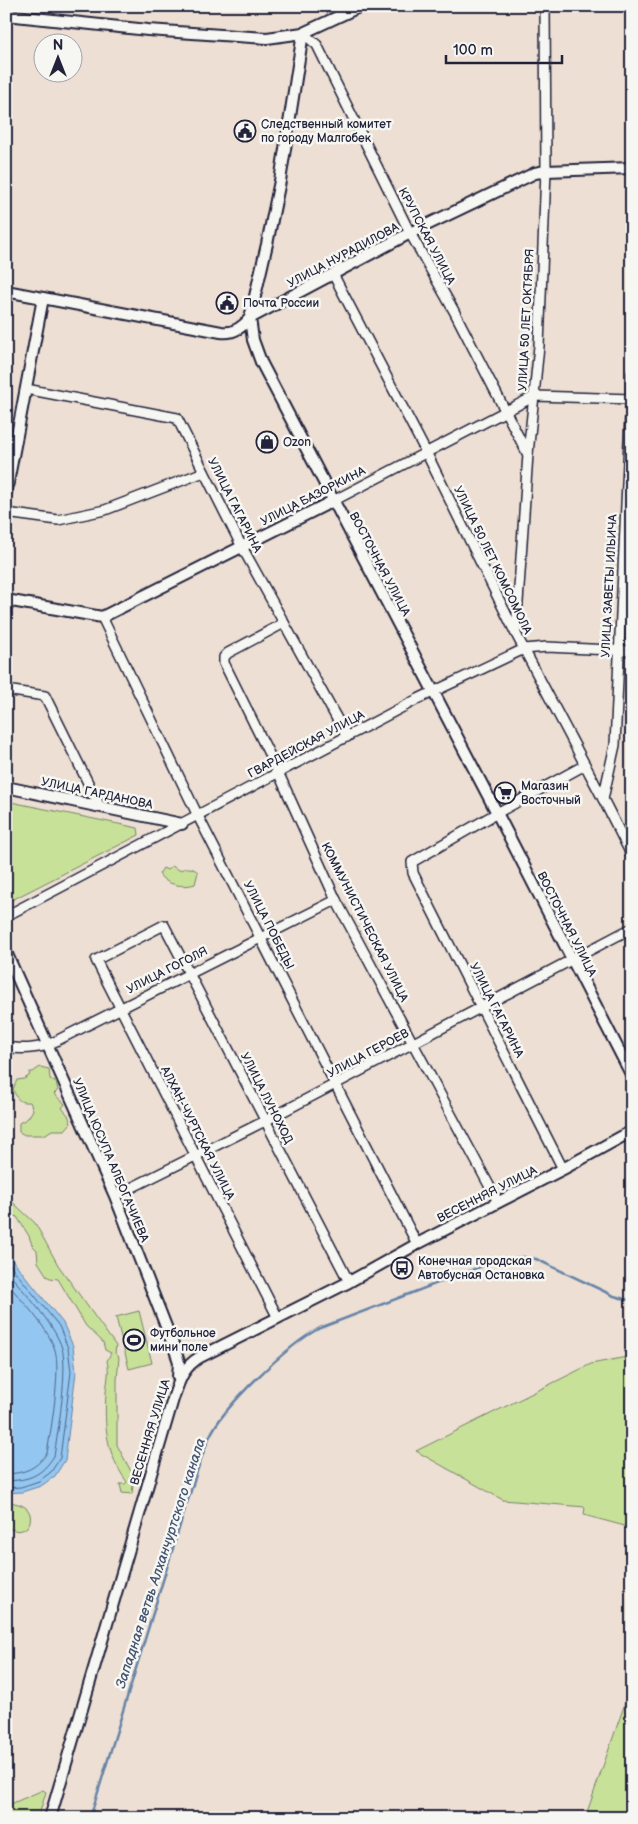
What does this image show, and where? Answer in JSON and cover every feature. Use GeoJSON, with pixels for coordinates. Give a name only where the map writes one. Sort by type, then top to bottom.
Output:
{"type":"FeatureCollection","features":[{"type":"Feature","properties":{"kind":"street"},"geometry":{"type":"LineString","coordinates":[[6,15],[225,36],[267,38],[303,33],[339,11],[361,6]]}},
{"type":"Feature","properties":{"kind":"street","name":"УЛИЦА 50 ЛЕТ ОКТЯБРЯ"},"geometry":{"type":"LineString","coordinates":[[516,634],[528,454],[539,346],[546,170],[545,6]]}},
{"type":"Feature","properties":{"kind":"street","name":"КРУПСКАЯ УЛИЦА"},"geometry":{"type":"LineString","coordinates":[[303,33],[317,45],[410,233],[454,311],[528,454]]}},
{"type":"Feature","properties":{"kind":"street","name":"ВОСТОЧНАЯ УЛИЦА"},"geometry":{"type":"LineString","coordinates":[[303,33],[280,181],[250,318],[253,340],[261,362],[632,1076]]}},
{"type":"Feature","properties":{"kind":"street","name":"УЛИЦА НУРАДИЛОВА"},"geometry":{"type":"LineString","coordinates":[[233,331],[241,327],[250,318],[410,233],[509,185],[546,170],[632,168]]}},
{"type":"Feature","properties":{"kind":"street","name":"УЛИЦА 50 ЛЕТ КОМСОМОЛА"},"geometry":{"type":"LineString","coordinates":[[333,274],[426,452],[516,634],[632,856]]}},
{"type":"Feature","properties":{"kind":"street"},"geometry":{"type":"LineString","coordinates":[[6,291],[221,332],[233,331],[253,340]]}},
{"type":"Feature","properties":{"kind":"street"},"geometry":{"type":"LineString","coordinates":[[6,493],[43,298]]}},
{"type":"Feature","properties":{"kind":"street","name":"УЛИЦА ЗАВЕТЫ ИЛЬИЧА"},"geometry":{"type":"LineString","coordinates":[[603,799],[614,745],[632,374]]}},
{"type":"Feature","properties":{"kind":"street","name":"УЛИЦА ГАГАРИНА"},"geometry":{"type":"LineString","coordinates":[[26,389],[177,418],[242,547],[347,736]]}},
{"type":"Feature","properties":{"kind":"street","name":"УЛИЦА БАЗОРКИНА"},"geometry":{"type":"LineString","coordinates":[[102,617],[333,501],[534,396],[631,399]]}},
{"type":"Feature","properties":{"kind":"street"},"geometry":{"type":"LineString","coordinates":[[6,513],[58,520],[106,510],[204,472]]}},
{"type":"Feature","properties":{"kind":"street"},"geometry":{"type":"LineString","coordinates":[[6,600],[102,617]]}},
{"type":"Feature","properties":{"kind":"street","name":"УЛИЦА ПОБЕДЫ"},"geometry":{"type":"LineString","coordinates":[[102,617],[198,816],[417,1244]]}},
{"type":"Feature","properties":{"kind":"street","name":"КОММУНИСТИЧЕСКАЯ УЛИЦА"},"geometry":{"type":"LineString","coordinates":[[284,622],[228,653],[224,658],[228,670],[278,772],[336,900],[498,1202]]}},
{"type":"Feature","properties":{"kind":"street","name":"ГВАРДЕЙСКАЯ УЛИЦА"},"geometry":{"type":"LineString","coordinates":[[6,916],[347,736],[433,692],[524,649],[547,647],[632,651]]}},
{"type":"Feature","properties":{"kind":"street"},"geometry":{"type":"LineString","coordinates":[[6,690],[45,696],[100,807]]}},
{"type":"Feature","properties":{"kind":"street"},"geometry":{"type":"LineString","coordinates":[[497,813],[586,765]]}},
{"type":"Feature","properties":{"kind":"street","name":"УЛИЦА ГАРДАНОВА"},"geometry":{"type":"LineString","coordinates":[[6,787],[182,824]]}},
{"type":"Feature","properties":{"kind":"street","name":"УЛИЦА ГАГАРИНА"},"geometry":{"type":"LineString","coordinates":[[497,813],[412,862],[413,872],[562,1169]]}},
{"type":"Feature","properties":{"kind":"street","name":"УЛИЦА ГОГОЛЯ"},"geometry":{"type":"LineString","coordinates":[[6,1047],[20,1050],[48,1045],[336,900]]}},
{"type":"Feature","properties":{"kind":"street","name":"УЛИЦА ЛУНОХОД"},"geometry":{"type":"LineString","coordinates":[[96,960],[164,925],[349,1282]]}},
{"type":"Feature","properties":{"kind":"street","name":"УЛИЦА ГЕРОЕВ"},"geometry":{"type":"LineString","coordinates":[[115,1196],[265,1121],[632,928]]}},
{"type":"Feature","properties":{"kind":"street","name":"УЛИЦА ЮСУПА АЛБОГАЧИЕВА"},"geometry":{"type":"LineString","coordinates":[[6,952],[115,1196],[174,1347],[179,1366],[178,1383]]}},
{"type":"Feature","properties":{"kind":"street","name":"АЛХАН-ЧУРТСКАЯ УЛИЦА"},"geometry":{"type":"LineString","coordinates":[[96,960],[278,1318]]}},
{"type":"Feature","properties":{"kind":"street","name":"ВЕСЕННЯЯ УЛИЦА"},"geometry":{"type":"LineString","coordinates":[[50,1818],[178,1383],[186,1367],[193,1361],[349,1282],[417,1244],[632,1131]]}},
{"type":"Feature","properties":{"kind":"green space"},"geometry":{"type":"Polygon","coordinates":[[[6,801],[138,828],[139,835],[6,903],[6,801]]]}},
{"type":"Feature","properties":{"kind":"green space"},"geometry":{"type":"Polygon","coordinates":[[[172,866],[179,870],[191,868],[198,872],[195,884],[180,885],[170,883],[162,878],[159,874],[163,868],[167,870],[172,866]]]}},
{"type":"Feature","properties":{"kind":"green space"},"geometry":{"type":"Polygon","coordinates":[[[40,1067],[49,1069],[50,1079],[56,1082],[58,1090],[54,1094],[65,1104],[62,1108],[68,1115],[71,1123],[65,1130],[52,1130],[44,1135],[25,1135],[19,1132],[19,1123],[28,1118],[33,1110],[30,1102],[18,1100],[13,1089],[17,1080],[24,1079],[29,1076],[30,1072],[40,1067]]]}},
{"type":"Feature","properties":{"kind":"green space"},"geometry":{"type":"Polygon","coordinates":[[[6,1196],[35,1223],[58,1265],[116,1346],[115,1353],[119,1357],[117,1445],[134,1477],[132,1494],[122,1493],[120,1484],[127,1482],[115,1461],[106,1428],[107,1361],[111,1353],[105,1350],[103,1342],[86,1326],[58,1279],[47,1276],[38,1262],[37,1250],[32,1245],[29,1236],[17,1217],[11,1215],[9,1209],[6,1209],[6,1196]]]}},
{"type":"Feature","properties":{"kind":"green space","name":"Футбольное мини поле"},"geometry":{"type":"Polygon","coordinates":[[[139,1311],[152,1363],[129,1369],[116,1317],[139,1311]]]}},
{"type":"Feature","properties":{"kind":"green space"},"geometry":{"type":"Polygon","coordinates":[[[632,1356],[632,1528],[584,1515],[585,1507],[503,1500],[416,1451],[591,1364],[632,1356]]]}},
{"type":"Feature","properties":{"kind":"green space"},"geometry":{"type":"Polygon","coordinates":[[[6,1501],[21,1505],[28,1510],[30,1519],[29,1525],[25,1529],[20,1531],[6,1527],[6,1501]]]}},
{"type":"Feature","properties":{"kind":"green space"},"geometry":{"type":"Polygon","coordinates":[[[632,1683],[632,1818],[585,1818],[632,1683]]]}},
{"type":"Feature","properties":{"kind":"green space"},"geometry":{"type":"Polygon","coordinates":[[[43,1790],[46,1792],[38,1818],[6,1818],[6,1806],[43,1790]]]}},
{"type":"Feature","properties":{"kind":"water"},"geometry":{"type":"Polygon","coordinates":[[[6,1252],[63,1323],[73,1346],[76,1372],[65,1460],[55,1476],[41,1486],[22,1492],[6,1493],[6,1252]]]}},
{"type":"Feature","properties":{"kind":"waterway","name":"Западная ветвь Алханчуртского канала"},"geometry":{"type":"LineString","coordinates":[[187,1503],[209,1438],[228,1410],[242,1393],[275,1361],[320,1328],[498,1260],[523,1257],[536,1259],[614,1296],[632,1301]]}},
{"type":"Feature","properties":{"kind":"waterway","name":"Западная ветвь Алханчуртского канала"},"geometry":{"type":"LineString","coordinates":[[90,1818],[185,1509]]}},
{"type":"Feature","properties":{"kind":"place","name":"Следственный комитет по городу Малгобек"},"geometry":{"type":"Point","coordinates":[245,131]}},
{"type":"Feature","properties":{"kind":"place","name":"Почта России"},"geometry":{"type":"Point","coordinates":[227,303]}},
{"type":"Feature","properties":{"kind":"place","name":"Ozon"},"geometry":{"type":"Point","coordinates":[267,442]}},
{"type":"Feature","properties":{"kind":"place","name":"Магазин Восточный"},"geometry":{"type":"Point","coordinates":[505,793]}},
{"type":"Feature","properties":{"kind":"place","name":"Конечная городская Автобусная Остановка"},"geometry":{"type":"Point","coordinates":[402,1268]}},
{"type":"Feature","properties":{"kind":"place","name":"Футбольное мини поле"},"geometry":{"type":"Point","coordinates":[134,1340]}}]}
